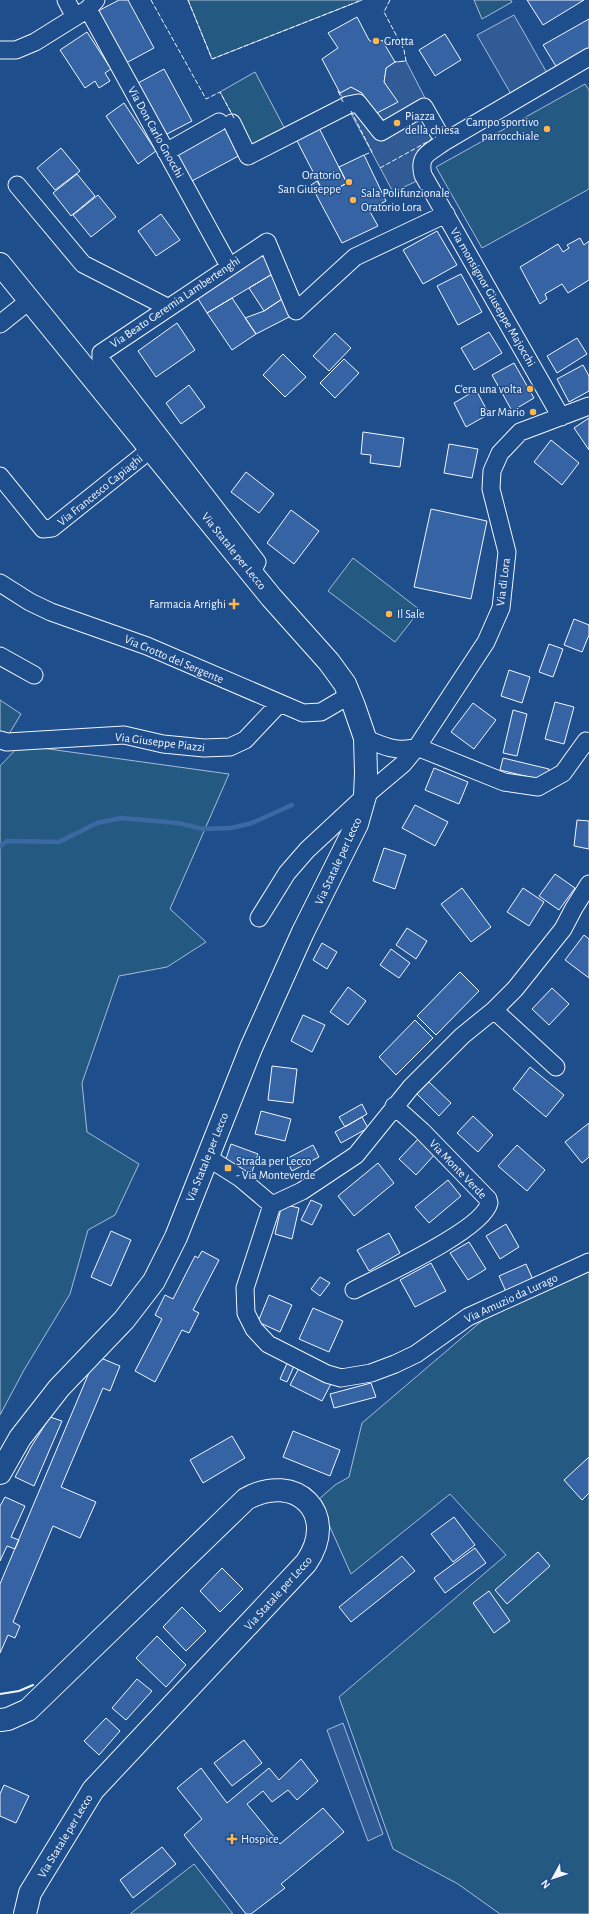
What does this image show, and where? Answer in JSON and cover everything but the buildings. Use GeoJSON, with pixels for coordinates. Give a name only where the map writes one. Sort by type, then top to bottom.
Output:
{"type":"FeatureCollection","features":[{"type":"Feature","properties":{"kind":"main road","name":"Via Statale per Lecco"},"geometry":{"type":"LineString","coordinates":[[0,264],[252,572],[329,662],[345,684],[365,738],[366,773],[365,796],[357,824],[303,932],[251,1048],[176,1237],[154,1281],[124,1320],[59,1388],[20,1438],[0,1473]]}},
{"type":"Feature","properties":{"kind":"main road","name":"Via Statale per Lecco"},"geometry":{"type":"LineString","coordinates":[[0,1720],[8,1719],[28,1710],[246,1499],[258,1492],[273,1489],[287,1490],[298,1494],[309,1504],[316,1517],[320,1530],[314,1552],[296,1576],[93,1790],[30,1893],[25,1914]]}},
{"type":"Feature","properties":{"kind":"street","name":"Via Don Carlo Gnocchi"},"geometry":{"type":"LineString","coordinates":[[66,0],[86,9],[229,266]]}},
{"type":"Feature","properties":{"kind":"street"},"geometry":{"type":"LineString","coordinates":[[0,50],[16,50],[35,42],[86,9]]}},
{"type":"Feature","properties":{"kind":"street"},"geometry":{"type":"LineString","coordinates":[[166,152],[226,122],[248,156],[348,105],[358,103],[381,132],[424,107],[444,142],[589,57]]}},
{"type":"Feature","properties":{"kind":"street","name":"Via monsignor Giuseppe Majocchi"},"geometry":{"type":"LineString","coordinates":[[444,142],[424,156],[421,164],[423,175],[561,417]]}},
{"type":"Feature","properties":{"kind":"street"},"geometry":{"type":"LineString","coordinates":[[17,185],[83,264],[167,307]]}},
{"type":"Feature","properties":{"kind":"street","name":"Via Beato Geremia Lambertenghi"},"geometry":{"type":"LineString","coordinates":[[252,572],[257,562],[100,357],[102,351],[267,242],[296,310],[355,256],[446,214]]}},
{"type":"Feature","properties":{"kind":"street"},"geometry":{"type":"LineString","coordinates":[[0,324],[30,300]]}},
{"type":"Feature","properties":{"kind":"street","name":"Via di Lora"},"geometry":{"type":"LineString","coordinates":[[259,918],[287,873],[307,850],[365,796],[403,764],[417,748],[486,642],[501,608],[507,552],[491,489],[492,470],[500,453],[520,432],[589,406]]}},
{"type":"Feature","properties":{"kind":"street","name":"Via Francesco Capiaghi"},"geometry":{"type":"LineString","coordinates":[[0,476],[44,529],[52,528],[151,449]]}},
{"type":"Feature","properties":{"kind":"street","name":"Via Crotto del Sergente"},"geometry":{"type":"LineString","coordinates":[[0,583],[30,602],[51,612],[147,646],[302,713],[321,712],[350,695]]}},
{"type":"Feature","properties":{"kind":"street"},"geometry":{"type":"LineString","coordinates":[[0,656],[34,675]]}},
{"type":"Feature","properties":{"kind":"street","name":"Via Giuseppe Piazzi"},"geometry":{"type":"LineString","coordinates":[[0,740],[7,742],[124,736],[163,744],[204,748],[230,747],[245,740],[279,704]]}},
{"type":"Feature","properties":{"kind":"street"},"geometry":{"type":"LineString","coordinates":[[365,738],[384,747],[406,751],[417,748],[504,782],[538,787],[563,773],[588,741]]}},
{"type":"Feature","properties":{"kind":"street"},"geometry":{"type":"LineString","coordinates":[[207,1157],[240,1178],[272,1205],[302,1191],[356,1156],[394,1106],[462,1036],[494,1010],[515,989],[563,929],[587,892]]}},
{"type":"Feature","properties":{"kind":"street"},"geometry":{"type":"LineString","coordinates":[[494,1010],[556,1067]]}},
{"type":"Feature","properties":{"kind":"street","name":"Via Monte Verde"},"geometry":{"type":"LineString","coordinates":[[354,1290],[439,1246],[480,1217],[486,1210],[489,1202],[488,1199],[422,1131],[394,1106]]}},
{"type":"Feature","properties":{"kind":"street","name":"Via Amuzio da Lurago"},"geometry":{"type":"LineString","coordinates":[[272,1205],[245,1288],[245,1306],[248,1318],[258,1336],[268,1344],[327,1374],[341,1378],[354,1377],[395,1364],[416,1354],[468,1317],[589,1262]]}},
{"type":"Feature","properties":{"kind":"shaded area"},"geometry":{"type":"Polygon","coordinates":[[[188,0],[362,0],[212,59],[188,0]]]}},
{"type":"Feature","properties":{"kind":"shaded area"},"geometry":{"type":"Polygon","coordinates":[[[474,0],[511,0],[512,2],[482,19],[474,0]]]}},
{"type":"Feature","properties":{"kind":"shaded area"},"geometry":{"type":"Polygon","coordinates":[[[514,15],[547,73],[511,94],[477,35],[514,15]]]}},
{"type":"Feature","properties":{"kind":"shaded area","name":"Piazza della chiesa"},"geometry":{"type":"Polygon","coordinates":[[[406,61],[443,133],[414,160],[417,181],[393,192],[340,93],[351,87],[362,93],[397,102],[384,82],[386,68],[395,62],[406,61]]]}},
{"type":"Feature","properties":{"kind":"shaded area"},"geometry":{"type":"Polygon","coordinates":[[[255,72],[286,131],[251,150],[220,92],[255,72]]]}},
{"type":"Feature","properties":{"kind":"shaded area","name":"Campo sportivo parrocchiale"},"geometry":{"type":"Polygon","coordinates":[[[585,84],[589,90],[589,189],[482,248],[436,167],[585,84]]]}},
{"type":"Feature","properties":{"kind":"shaded area"},"geometry":{"type":"Polygon","coordinates":[[[353,558],[420,610],[395,642],[328,591],[353,558]]]}},
{"type":"Feature","properties":{"kind":"shaded area"},"geometry":{"type":"Polygon","coordinates":[[[0,700],[21,714],[6,739],[0,737],[0,700]]]}},
{"type":"Feature","properties":{"kind":"shaded area"},"geometry":{"type":"Polygon","coordinates":[[[20,745],[229,774],[170,909],[206,942],[167,967],[119,976],[82,1083],[87,1132],[139,1164],[115,1215],[88,1230],[70,1294],[24,1370],[0,1415],[0,766],[20,745]]]}},
{"type":"Feature","properties":{"kind":"shaded area"},"geometry":{"type":"Polygon","coordinates":[[[589,1268],[589,1914],[500,1914],[458,1884],[393,1849],[339,1697],[506,1555],[450,1494],[351,1574],[318,1500],[335,1485],[349,1477],[362,1423],[491,1313],[589,1268]]]}},
{"type":"Feature","properties":{"kind":"shaded area"},"geometry":{"type":"Polygon","coordinates":[[[343,1723],[383,1834],[368,1841],[327,1730],[343,1723]]]}},
{"type":"Feature","properties":{"kind":"shaded area"},"geometry":{"type":"Polygon","coordinates":[[[194,1864],[233,1914],[130,1914],[194,1864]]]}},
{"type":"Feature","properties":{"kind":"waterway"},"geometry":{"type":"LineString","coordinates":[[0,846],[7,841],[59,842],[97,823],[121,818],[178,823],[203,829],[231,828],[252,823],[292,805]]}},
{"type":"Feature","properties":{"kind":"fence"},"geometry":{"type":"LineString","coordinates":[[151,0],[206,99],[220,92],[234,118]]}},
{"type":"Feature","properties":{"kind":"fence"},"geometry":{"type":"LineString","coordinates":[[188,0],[212,59],[362,0]]}},
{"type":"Feature","properties":{"kind":"fence"},"geometry":{"type":"LineString","coordinates":[[390,0],[384,12],[404,50],[406,61],[394,61]]}},
{"type":"Feature","properties":{"kind":"fence"},"geometry":{"type":"LineString","coordinates":[[338,91],[343,102]]}},
{"type":"Feature","properties":{"kind":"fence"},"geometry":{"type":"LineString","coordinates":[[351,111],[372,152],[364,155]]}},
{"type":"Feature","properties":{"kind":"fence"},"geometry":{"type":"LineString","coordinates":[[380,168],[436,137]]}},
{"type":"Feature","properties":{"kind":"wall"},"geometry":{"type":"LineString","coordinates":[[0,1694],[19,1691],[33,1685]]}},
{"type":"Feature","properties":{"kind":"place","name":"Grotta"},"geometry":{"type":"Point","coordinates":[376,41]}},
{"type":"Feature","properties":{"kind":"place","name":"Piazza della chiesa"},"geometry":{"type":"Point","coordinates":[397,123]}},
{"type":"Feature","properties":{"kind":"place","name":"Campo sportivo parrocchiale"},"geometry":{"type":"Point","coordinates":[547,129]}},
{"type":"Feature","properties":{"kind":"place","name":"Oratorio San Giuseppe"},"geometry":{"type":"Point","coordinates":[349,182]}},
{"type":"Feature","properties":{"kind":"place","name":"Sala Polifunzionale Oratorio Lora"},"geometry":{"type":"Point","coordinates":[353,200]}},
{"type":"Feature","properties":{"kind":"place","name":"C'era una volta"},"geometry":{"type":"Point","coordinates":[530,389]}},
{"type":"Feature","properties":{"kind":"place","name":"Bar Mario"},"geometry":{"type":"Point","coordinates":[533,412]}},
{"type":"Feature","properties":{"kind":"place","name":"Farmacia Arrighi"},"geometry":{"type":"Point","coordinates":[234,604]}},
{"type":"Feature","properties":{"kind":"place","name":"Il Sale"},"geometry":{"type":"Point","coordinates":[389,614]}},
{"type":"Feature","properties":{"kind":"place","name":"Strada per Lecco - Via Monteverde"},"geometry":{"type":"Point","coordinates":[228,1168]}},
{"type":"Feature","properties":{"kind":"place","name":"Hospice"},"geometry":{"type":"Point","coordinates":[232,1839]}}]}
